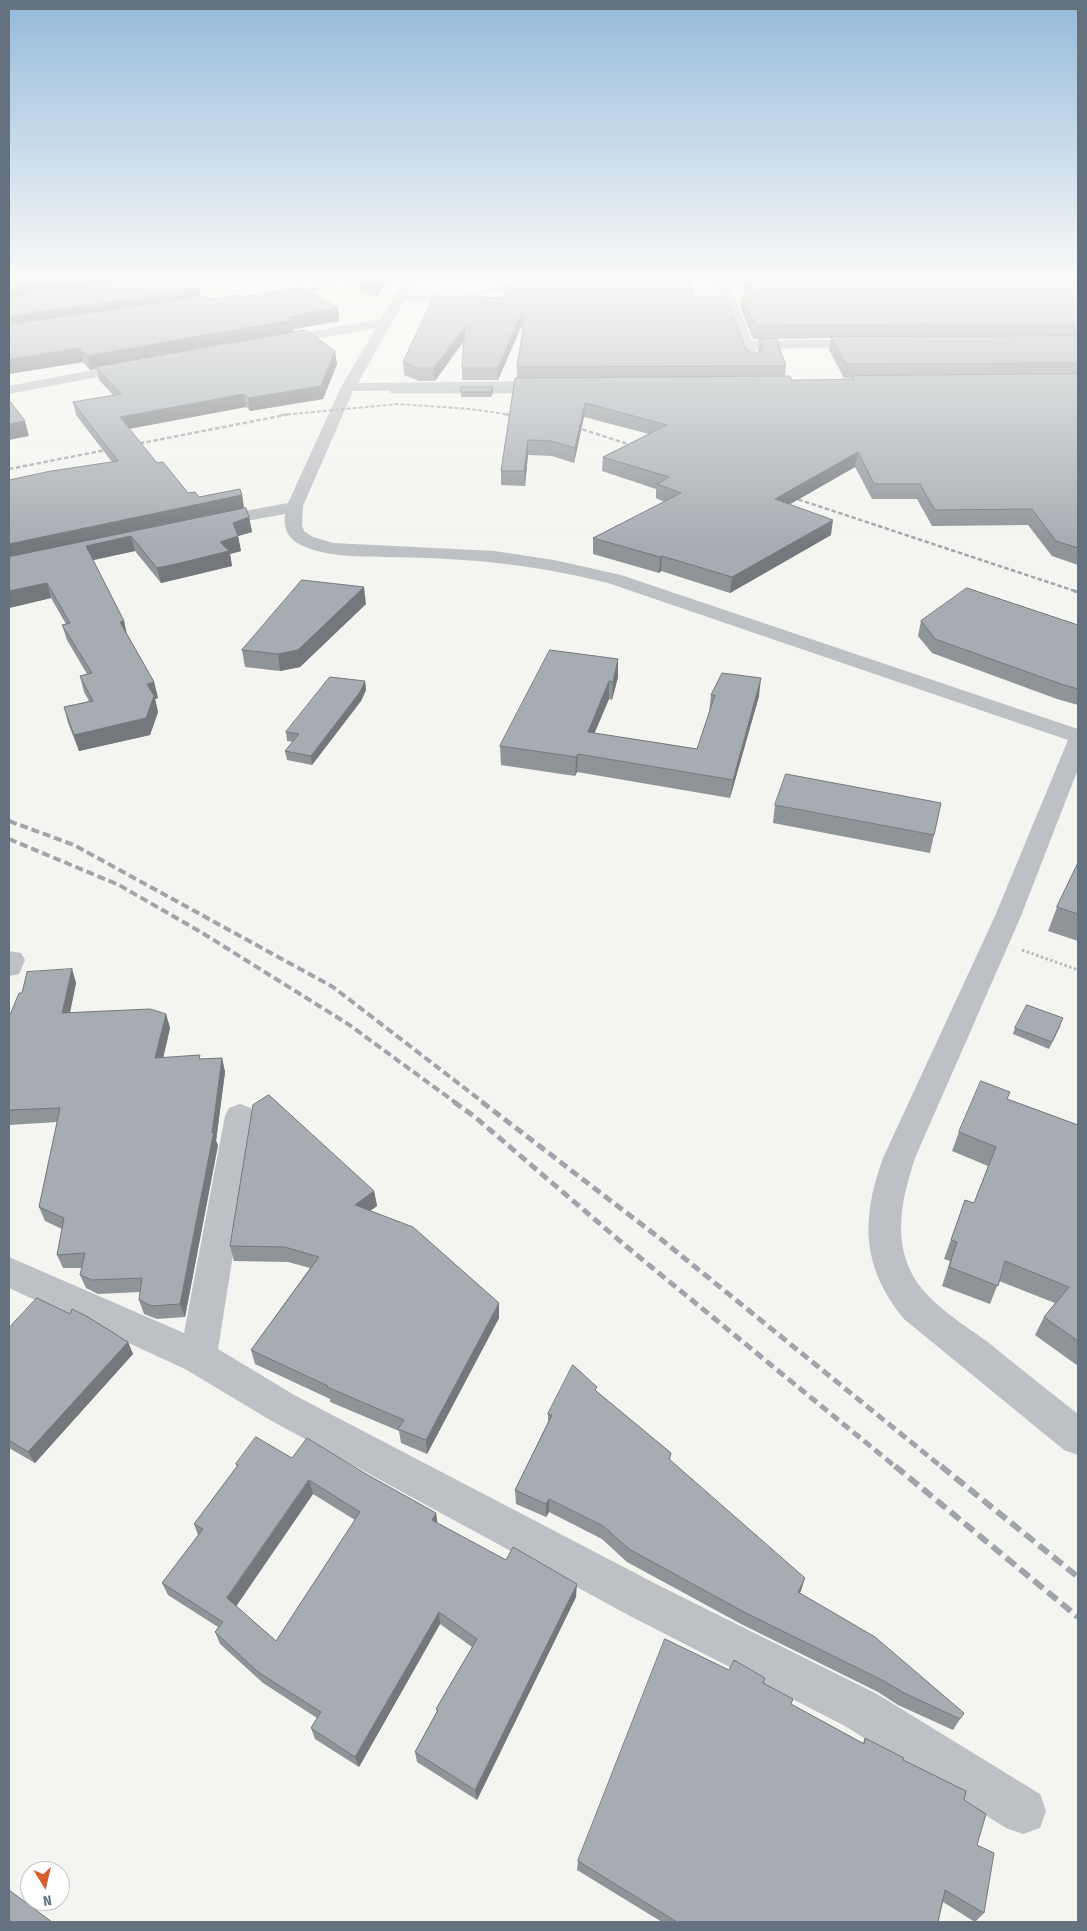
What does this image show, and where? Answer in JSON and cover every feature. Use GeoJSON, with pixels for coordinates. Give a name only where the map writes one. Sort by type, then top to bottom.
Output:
{"type":"FeatureCollection","features":[{"type":"Feature","properties":{"kind":"street"},"geometry":{"type":"LineString","coordinates":[[9,390],[136,366]]}},
{"type":"Feature","properties":{"kind":"street"},"geometry":{"type":"LineString","coordinates":[[361,366],[348,387],[295,506],[292,521],[295,531],[304,540],[319,546],[347,550],[474,555],[532,562],[586,572],[634,584],[1078,736]]}},
{"type":"Feature","properties":{"kind":"street"},"geometry":{"type":"LineString","coordinates":[[755,366],[759,376]]}},
{"type":"Feature","properties":{"kind":"street"},"geometry":{"type":"LineString","coordinates":[[348,387],[570,385]]}},
{"type":"Feature","properties":{"kind":"street"},"geometry":{"type":"LineString","coordinates":[[196,525],[273,512],[295,506]]}},
{"type":"Feature","properties":{"kind":"street"},"geometry":{"type":"LineString","coordinates":[[1078,741],[997,942],[907,1138],[890,1189],[884,1232],[887,1257],[906,1295],[917,1308],[1078,1437]]}},
{"type":"Feature","properties":{"kind":"street"},"geometry":{"type":"LineString","coordinates":[[198,1357],[240,1116]]}},
{"type":"Feature","properties":{"kind":"street"},"geometry":{"type":"LineString","coordinates":[[9,1272],[198,1357],[283,1408],[627,1592],[861,1710],[1022,1811]]}},
{"type":"Feature","properties":{"kind":"path"},"geometry":{"type":"LineString","coordinates":[[997,942],[1078,970]]}},
{"type":"Feature","properties":{"kind":"building"},"geometry":{"type":"Polygon","coordinates":[[[329,366],[321,386],[248,398],[244,394],[120,417],[157,463],[163,462],[188,493],[195,492],[199,497],[240,489],[242,495],[9,544],[9,480],[51,471],[118,461],[73,402],[121,394],[96,367],[329,366]]]}},
{"type":"Feature","properties":{"kind":"building"},"geometry":{"type":"Polygon","coordinates":[[[413,366],[435,366],[434,368],[413,366]]]}},
{"type":"Feature","properties":{"kind":"building"},"geometry":{"type":"Polygon","coordinates":[[[462,366],[499,366],[498,368],[462,368],[462,366]]]}},
{"type":"Feature","properties":{"kind":"building"},"geometry":{"type":"Polygon","coordinates":[[[517,366],[756,366],[517,367],[517,366]]]}},
{"type":"Feature","properties":{"kind":"building"},"geometry":{"type":"Polygon","coordinates":[[[1078,374],[1078,548],[1056,541],[1032,509],[935,510],[920,484],[874,484],[858,452],[775,499],[833,520],[732,577],[593,538],[681,493],[657,484],[669,477],[603,457],[667,425],[585,403],[575,448],[552,441],[528,440],[524,471],[501,471],[515,378],[790,376],[792,380],[814,380],[854,379],[852,376],[1078,374]]]}},
{"type":"Feature","properties":{"kind":"building"},"geometry":{"type":"Polygon","coordinates":[[[461,387],[493,387],[491,392],[461,392],[461,387]]]}},
{"type":"Feature","properties":{"kind":"building"},"geometry":{"type":"Polygon","coordinates":[[[9,400],[25,421],[9,424],[9,400]]]}},
{"type":"Feature","properties":{"kind":"building"},"geometry":{"type":"Polygon","coordinates":[[[246,508],[249,517],[233,523],[238,536],[220,542],[229,551],[176,564],[157,568],[131,536],[86,546],[124,621],[120,622],[154,682],[147,684],[154,696],[146,718],[74,735],[64,707],[93,701],[80,676],[92,673],[62,625],[70,623],[47,583],[9,591],[9,557],[246,508]]]}},
{"type":"Feature","properties":{"kind":"building"},"geometry":{"type":"Polygon","coordinates":[[[302,580],[364,587],[298,650],[278,654],[242,650],[302,580]]]}},
{"type":"Feature","properties":{"kind":"building"},"geometry":{"type":"Polygon","coordinates":[[[967,588],[1078,625],[1078,689],[935,639],[921,621],[967,588]]]}},
{"type":"Feature","properties":{"kind":"building"},"geometry":{"type":"Polygon","coordinates":[[[550,650],[618,659],[613,682],[609,681],[588,732],[697,749],[715,695],[711,695],[722,673],[761,678],[733,780],[578,754],[576,757],[500,746],[550,650]]]}},
{"type":"Feature","properties":{"kind":"building"},"geometry":{"type":"Polygon","coordinates":[[[330,677],[365,681],[360,692],[311,756],[285,751],[299,734],[286,732],[330,677]]]}},
{"type":"Feature","properties":{"kind":"building"},"geometry":{"type":"Polygon","coordinates":[[[786,774],[941,803],[934,835],[775,805],[786,774]]]}},
{"type":"Feature","properties":{"kind":"building"},"geometry":{"type":"Polygon","coordinates":[[[1078,863],[1078,914],[1057,907],[1078,863]]]}},
{"type":"Feature","properties":{"kind":"building"},"geometry":{"type":"Polygon","coordinates":[[[72,969],[62,1013],[150,1009],[166,1014],[155,1058],[200,1055],[199,1059],[222,1058],[212,1133],[214,1131],[180,1304],[152,1306],[139,1300],[142,1278],[92,1280],[80,1275],[85,1253],[57,1255],[64,1218],[39,1207],[60,1108],[9,1110],[9,1015],[19,993],[22,993],[27,972],[72,969]]]}},
{"type":"Feature","properties":{"kind":"building"},"geometry":{"type":"Polygon","coordinates":[[[1027,1005],[1063,1018],[1052,1042],[1015,1028],[1027,1005]]]}},
{"type":"Feature","properties":{"kind":"building"},"geometry":{"type":"Polygon","coordinates":[[[981,1081],[1010,1092],[1007,1099],[1078,1125],[1078,1341],[1044,1317],[1069,1287],[1005,1261],[998,1286],[949,1267],[957,1242],[951,1240],[965,1200],[974,1203],[996,1147],[959,1132],[981,1081]]]}},
{"type":"Feature","properties":{"kind":"building"},"geometry":{"type":"Polygon","coordinates":[[[269,1095],[374,1191],[355,1205],[413,1227],[499,1303],[426,1440],[398,1429],[404,1420],[327,1387],[251,1350],[319,1257],[285,1247],[230,1246],[253,1105],[269,1095]]]}},
{"type":"Feature","properties":{"kind":"building"},"geometry":{"type":"Polygon","coordinates":[[[37,1298],[70,1314],[72,1309],[128,1342],[28,1452],[9,1440],[9,1328],[37,1298]]]}},
{"type":"Feature","properties":{"kind":"building"},"geometry":{"type":"Polygon","coordinates":[[[573,1365],[597,1387],[595,1390],[671,1453],[669,1459],[805,1578],[798,1592],[875,1637],[964,1713],[960,1719],[904,1693],[884,1681],[744,1612],[629,1549],[603,1526],[549,1499],[546,1504],[515,1490],[552,1415],[548,1414],[573,1365]]]}},
{"type":"Feature","properties":{"kind":"building"},"geometry":{"type":"Polygon","coordinates":[[[256,1437],[292,1458],[307,1438],[436,1513],[432,1520],[506,1560],[513,1547],[577,1584],[475,1790],[415,1752],[438,1710],[436,1709],[477,1639],[439,1612],[355,1757],[311,1728],[321,1712],[258,1672],[215,1632],[223,1622],[162,1583],[203,1529],[194,1524],[238,1465],[236,1464],[256,1437]],[[309,1480],[227,1598],[276,1641],[360,1512],[309,1480]]]}},
{"type":"Feature","properties":{"kind":"building"},"geometry":{"type":"Polygon","coordinates":[[[665,1639],[729,1670],[734,1660],[765,1678],[763,1683],[793,1699],[791,1704],[864,1744],[865,1738],[904,1758],[903,1760],[966,1791],[964,1800],[986,1814],[977,1845],[994,1853],[984,1913],[945,1890],[938,1922],[677,1922],[578,1861],[665,1639]]]}},
{"type":"Feature","properties":{"kind":"building"},"geometry":{"type":"Polygon","coordinates":[[[9,1890],[20,1898],[20,1911],[37,1911],[52,1922],[9,1922],[9,1890]]]}},
{"type":"Feature","properties":{"kind":"waterway"},"geometry":{"type":"LineString","coordinates":[[392,391],[524,391]]}},
{"type":"Feature","properties":{"kind":"railway"},"geometry":{"type":"LineString","coordinates":[[288,414],[398,404],[471,409],[512,415]]}},
{"type":"Feature","properties":{"kind":"railway"},"geometry":{"type":"LineString","coordinates":[[9,469],[288,414]]}},
{"type":"Feature","properties":{"kind":"railway"},"geometry":{"type":"LineString","coordinates":[[281,415],[288,414]]}},
{"type":"Feature","properties":{"kind":"railway"},"geometry":{"type":"LineString","coordinates":[[504,414],[522,417]]}},
{"type":"Feature","properties":{"kind":"railway"},"geometry":{"type":"LineString","coordinates":[[569,425],[640,448]]}},
{"type":"Feature","properties":{"kind":"railway"},"geometry":{"type":"LineString","coordinates":[[785,495],[1078,592],[1074,591]]}},
{"type":"Feature","properties":{"kind":"railway"},"geometry":{"type":"LineString","coordinates":[[9,821],[74,845],[333,987],[484,1103]]}},
{"type":"Feature","properties":{"kind":"railway"},"geometry":{"type":"LineString","coordinates":[[9,839],[119,885],[204,934],[348,1024],[456,1103]]}},
{"type":"Feature","properties":{"kind":"railway"},"geometry":{"type":"LineString","coordinates":[[454,1102],[475,1117],[627,1247],[897,1468]]}},
{"type":"Feature","properties":{"kind":"railway"},"geometry":{"type":"LineString","coordinates":[[482,1102],[662,1240],[943,1468]]}},
{"type":"Feature","properties":{"kind":"railway"},"geometry":{"type":"LineString","coordinates":[[895,1466],[1078,1617]]}},
{"type":"Feature","properties":{"kind":"railway"},"geometry":{"type":"LineString","coordinates":[[941,1466],[1078,1577]]}}]}
